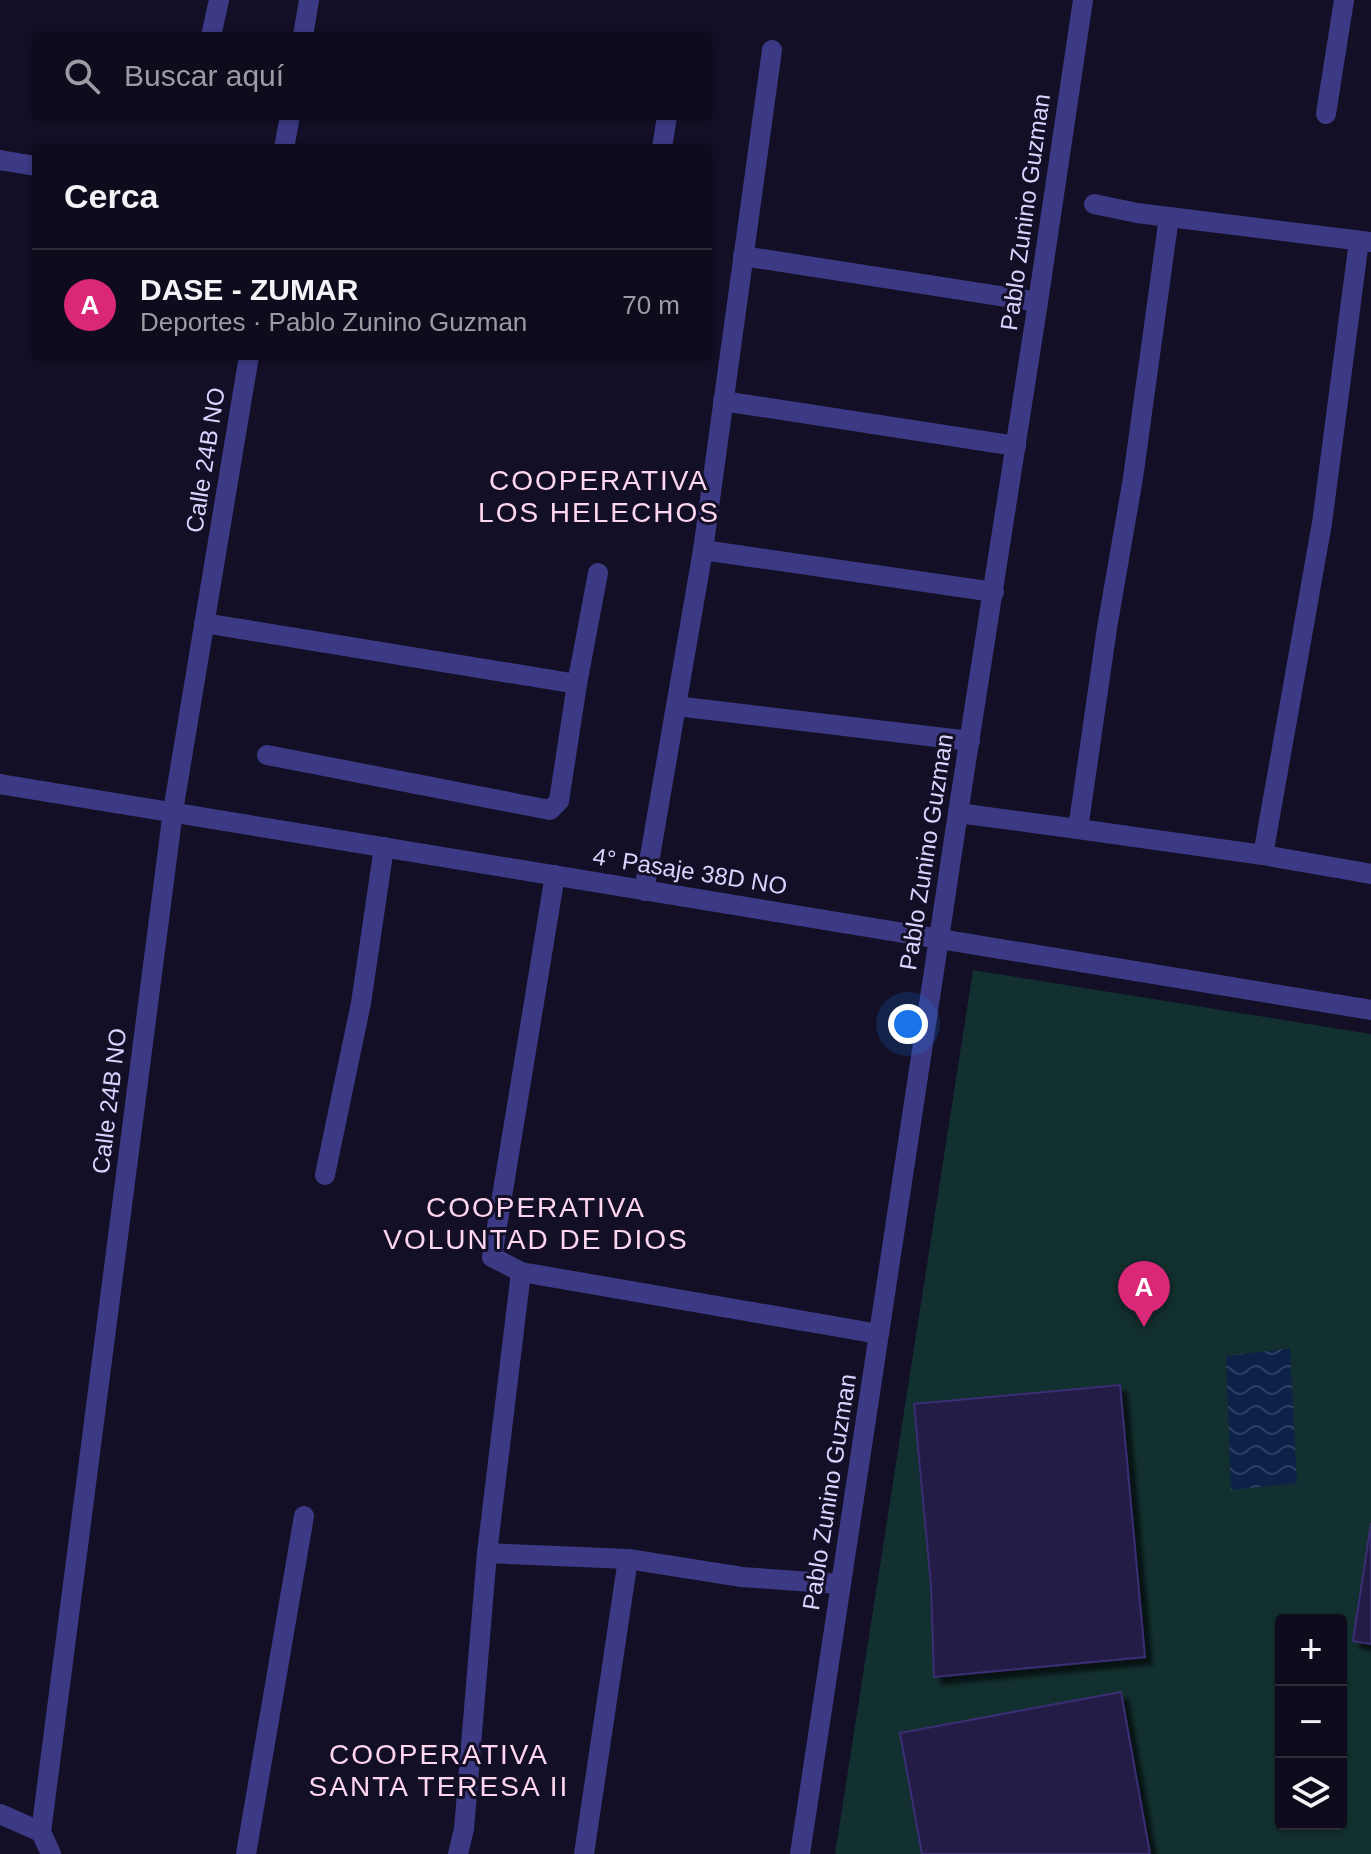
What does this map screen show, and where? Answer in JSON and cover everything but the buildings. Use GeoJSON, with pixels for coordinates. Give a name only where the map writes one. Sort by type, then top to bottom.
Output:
{"type":"FeatureCollection","features":[{"type":"Feature","properties":{"kind":"street"},"geometry":{"type":"LineString","coordinates":[[212,32],[219,0]]}},
{"type":"Feature","properties":{"kind":"street"},"geometry":{"type":"LineString","coordinates":[[304,32],[309,0]]}},
{"type":"Feature","properties":{"kind":"street","name":"Pablo Zunino Guzman"},"geometry":{"type":"LineString","coordinates":[[800,1854],[1083,0]]}},
{"type":"Feature","properties":{"kind":"street"},"geometry":{"type":"LineString","coordinates":[[1326,114],[1344,0]]}},
{"type":"Feature","properties":{"kind":"street"},"geometry":{"type":"LineString","coordinates":[[644,891],[703,550],[772,50]]}},
{"type":"Feature","properties":{"kind":"street"},"geometry":{"type":"LineString","coordinates":[[285,144],[289,120]]}},
{"type":"Feature","properties":{"kind":"street"},"geometry":{"type":"LineString","coordinates":[[663,144],[666,120]]}},
{"type":"Feature","properties":{"kind":"street"},"geometry":{"type":"LineString","coordinates":[[0,160],[32,165]]}},
{"type":"Feature","properties":{"kind":"street"},"geometry":{"type":"LineString","coordinates":[[1094,204],[1169,217],[1365,242],[1322,523],[1263,855]]}},
{"type":"Feature","properties":{"kind":"street"},"geometry":{"type":"LineString","coordinates":[[1078,829],[1107,628],[1133,478],[1169,217]]}},
{"type":"Feature","properties":{"kind":"street"},"geometry":{"type":"LineString","coordinates":[[743,256],[1038,302]]}},
{"type":"Feature","properties":{"kind":"street","name":"Calle 24B NO"},"geometry":{"type":"LineString","coordinates":[[41,1832],[173,811],[248,360]]}},
{"type":"Feature","properties":{"kind":"street"},"geometry":{"type":"LineString","coordinates":[[723,401],[1016,446]]}},
{"type":"Feature","properties":{"kind":"street"},"geometry":{"type":"LineString","coordinates":[[703,550],[994,592]]}},
{"type":"Feature","properties":{"kind":"street"},"geometry":{"type":"LineString","coordinates":[[267,755],[550,810],[559,801],[598,573]]}},
{"type":"Feature","properties":{"kind":"street"},"geometry":{"type":"LineString","coordinates":[[204,623],[577,684]]}},
{"type":"Feature","properties":{"kind":"street"},"geometry":{"type":"LineString","coordinates":[[676,706],[970,741]]}},
{"type":"Feature","properties":{"kind":"street","name":"4° Pasaje 38D NO"},"geometry":{"type":"LineString","coordinates":[[0,784],[1371,1010]]}},
{"type":"Feature","properties":{"kind":"street"},"geometry":{"type":"LineString","coordinates":[[958,813],[1263,855],[1371,874]]}},
{"type":"Feature","properties":{"kind":"street"},"geometry":{"type":"LineString","coordinates":[[325,1175],[361,1003],[384,847]]}},
{"type":"Feature","properties":{"kind":"street"},"geometry":{"type":"LineString","coordinates":[[555,875],[492,1257],[521,1272],[879,1334]]}},
{"type":"Feature","properties":{"kind":"street"},"geometry":{"type":"LineString","coordinates":[[458,1854],[464,1829],[487,1553],[521,1272]]}},
{"type":"Feature","properties":{"kind":"street"},"geometry":{"type":"LineString","coordinates":[[246,1854],[304,1516]]}},
{"type":"Feature","properties":{"kind":"street"},"geometry":{"type":"LineString","coordinates":[[487,1553],[628,1559],[742,1577],[841,1584]]}},
{"type":"Feature","properties":{"kind":"street"},"geometry":{"type":"LineString","coordinates":[[584,1854],[628,1559]]}},
{"type":"Feature","properties":{"kind":"street"},"geometry":{"type":"LineString","coordinates":[[0,1814],[41,1832],[51,1854]]}},
{"type":"Feature","properties":{"kind":"green space"},"geometry":{"type":"Polygon","coordinates":[[[973,970],[1371,1034],[1371,1854],[835,1854],[973,970]]]}},
{"type":"Feature","properties":{"kind":"water"},"geometry":{"type":"Polygon","coordinates":[[[1290,1348],[1297,1483],[1231,1490],[1226,1356],[1290,1348]]]}},
{"type":"Feature","properties":{"kind":"place","name":"DASE - ZUMAR"},"geometry":{"type":"Point","coordinates":[1144,1327]}},
{"type":"Feature","properties":{"kind":"district","name":"COOPERATIVA LOS HELECHOS"},"geometry":{"type":"Point","coordinates":[599,496]}},
{"type":"Feature","properties":{"kind":"district","name":"COOPERATIVA VOLUNTAD DE DIOS"},"geometry":{"type":"Point","coordinates":[536,1223]}},
{"type":"Feature","properties":{"kind":"district","name":"COOPERATIVA SANTA TERESA II"},"geometry":{"type":"Point","coordinates":[439,1770]}}]}
